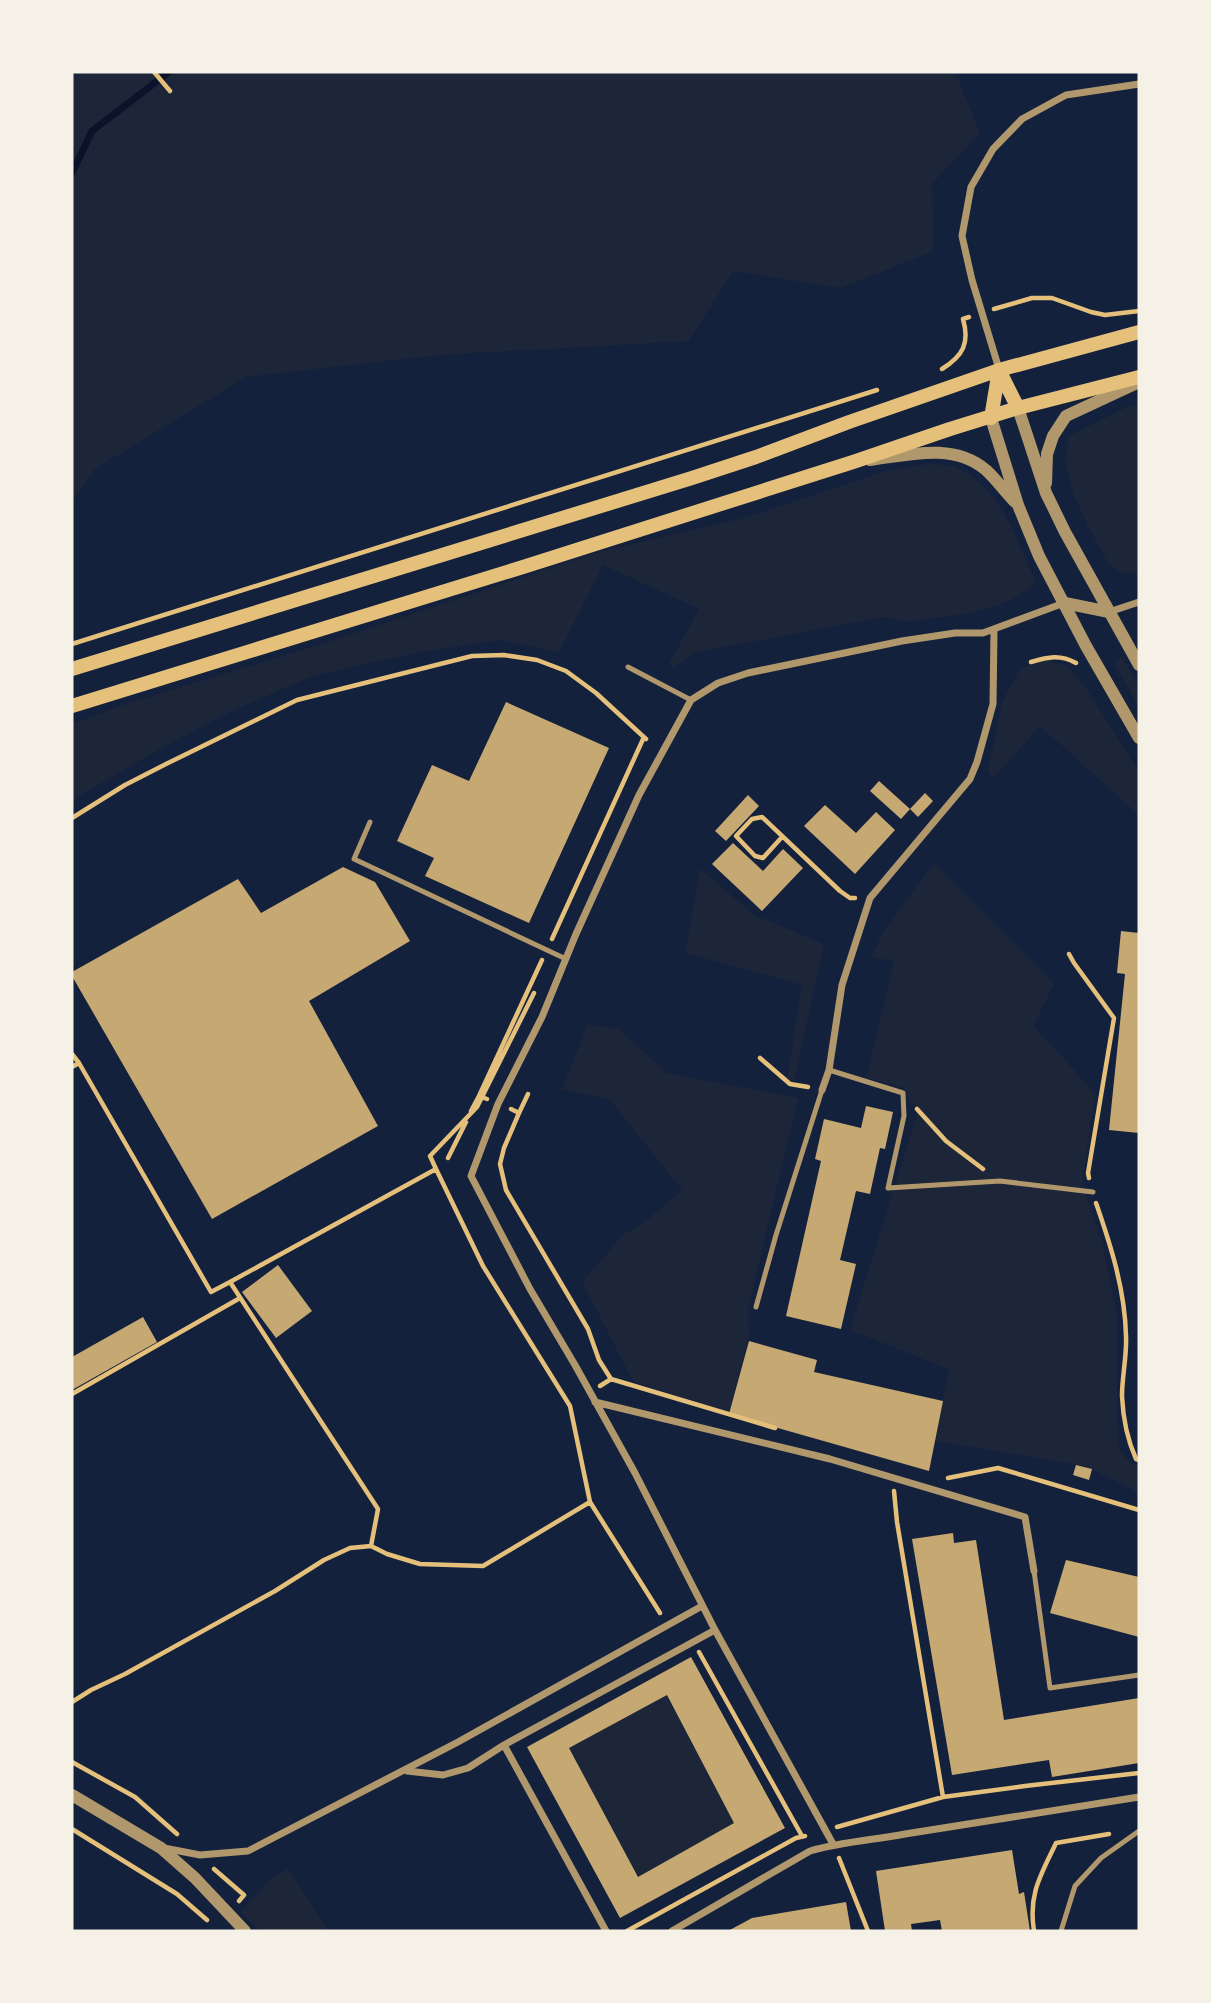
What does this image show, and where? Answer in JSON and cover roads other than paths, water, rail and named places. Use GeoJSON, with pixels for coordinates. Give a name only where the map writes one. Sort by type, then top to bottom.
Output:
{"type":"FeatureCollection","features":[{"type":"Feature","properties":{"kind":"main road"},"geometry":{"type":"LineString","coordinates":[[72,669],[692,478],[999,370],[1139,331]]}},
{"type":"Feature","properties":{"kind":"main road"},"geometry":{"type":"LineString","coordinates":[[999,370],[1018,408]]}},
{"type":"Feature","properties":{"kind":"main road"},"geometry":{"type":"LineString","coordinates":[[991,418],[999,370]]}},
{"type":"Feature","properties":{"kind":"main road"},"geometry":{"type":"LineString","coordinates":[[72,706],[1018,408],[1139,379]]}},
{"type":"Feature","properties":{"kind":"street"},"geometry":{"type":"LineString","coordinates":[[999,370],[962,236],[971,187],[993,149],[1022,119],[1066,95],[1139,84]]}},
{"type":"Feature","properties":{"kind":"street"},"geometry":{"type":"LineString","coordinates":[[1046,494],[1047,454],[1053,436],[1066,416],[1139,379]]}},
{"type":"Feature","properties":{"kind":"street"},"geometry":{"type":"LineString","coordinates":[[1018,408],[1046,494],[1139,665]]}},
{"type":"Feature","properties":{"kind":"street"},"geometry":{"type":"LineString","coordinates":[[991,418],[1018,505],[1039,556],[1086,646],[1139,738]]}},
{"type":"Feature","properties":{"kind":"street"},"geometry":{"type":"LineString","coordinates":[[853,462],[938,452],[962,457],[985,469],[1018,505]]}},
{"type":"Feature","properties":{"kind":"street"},"geometry":{"type":"LineString","coordinates":[[833,1844],[702,1606],[635,1474],[530,1289],[471,1176],[498,1104],[542,1017],[639,795],[691,700],[718,683],[748,673],[902,642],[956,633],[994,631],[1065,603],[1109,612],[1139,602]]}},
{"type":"Feature","properties":{"kind":"street"},"geometry":{"type":"LineString","coordinates":[[822,1090],[829,1070],[842,985],[870,898],[970,779],[977,762],[993,704],[994,631]]}},
{"type":"Feature","properties":{"kind":"street"},"geometry":{"type":"LineString","coordinates":[[595,1402],[830,1459],[1025,1517],[1034,1571]]}},
{"type":"Feature","properties":{"kind":"street"},"geometry":{"type":"LineString","coordinates":[[162,1847],[200,1855],[248,1851],[405,1771],[702,1606]]}},
{"type":"Feature","properties":{"kind":"street"},"geometry":{"type":"LineString","coordinates":[[405,1771],[443,1775],[468,1768],[504,1745],[715,1630]]}},
{"type":"Feature","properties":{"kind":"street"},"geometry":{"type":"LineString","coordinates":[[504,1745],[606,1931]]}},
{"type":"Feature","properties":{"kind":"street"},"geometry":{"type":"LineString","coordinates":[[72,1796],[162,1847],[245,1931]]}},
{"type":"Feature","properties":{"kind":"street"},"geometry":{"type":"LineString","coordinates":[[672,1931],[810,1851],[833,1844],[1139,1797]]}},
{"type":"Feature","properties":{"kind":"lane"},"geometry":{"type":"LineString","coordinates":[[628,667],[691,700]]}},
{"type":"Feature","properties":{"kind":"lane"},"geometry":{"type":"LineString","coordinates":[[370,822],[354,859],[566,959]]}},
{"type":"Feature","properties":{"kind":"lane"},"geometry":{"type":"LineString","coordinates":[[829,1070],[903,1093],[904,1116],[888,1188],[1000,1181],[1093,1192]]}},
{"type":"Feature","properties":{"kind":"lane"},"geometry":{"type":"LineString","coordinates":[[756,1307],[822,1090]]}},
{"type":"Feature","properties":{"kind":"lane"},"geometry":{"type":"LineString","coordinates":[[1034,1571],[1051,1688],[1139,1675]]}},
{"type":"Feature","properties":{"kind":"lane"},"geometry":{"type":"LineString","coordinates":[[1061,1931],[1075,1886],[1101,1858],[1139,1831]]}},
{"type":"Feature","properties":{"kind":"waterway"},"geometry":{"type":"LineString","coordinates":[[72,173],[92,131],[169,72]]}}]}
